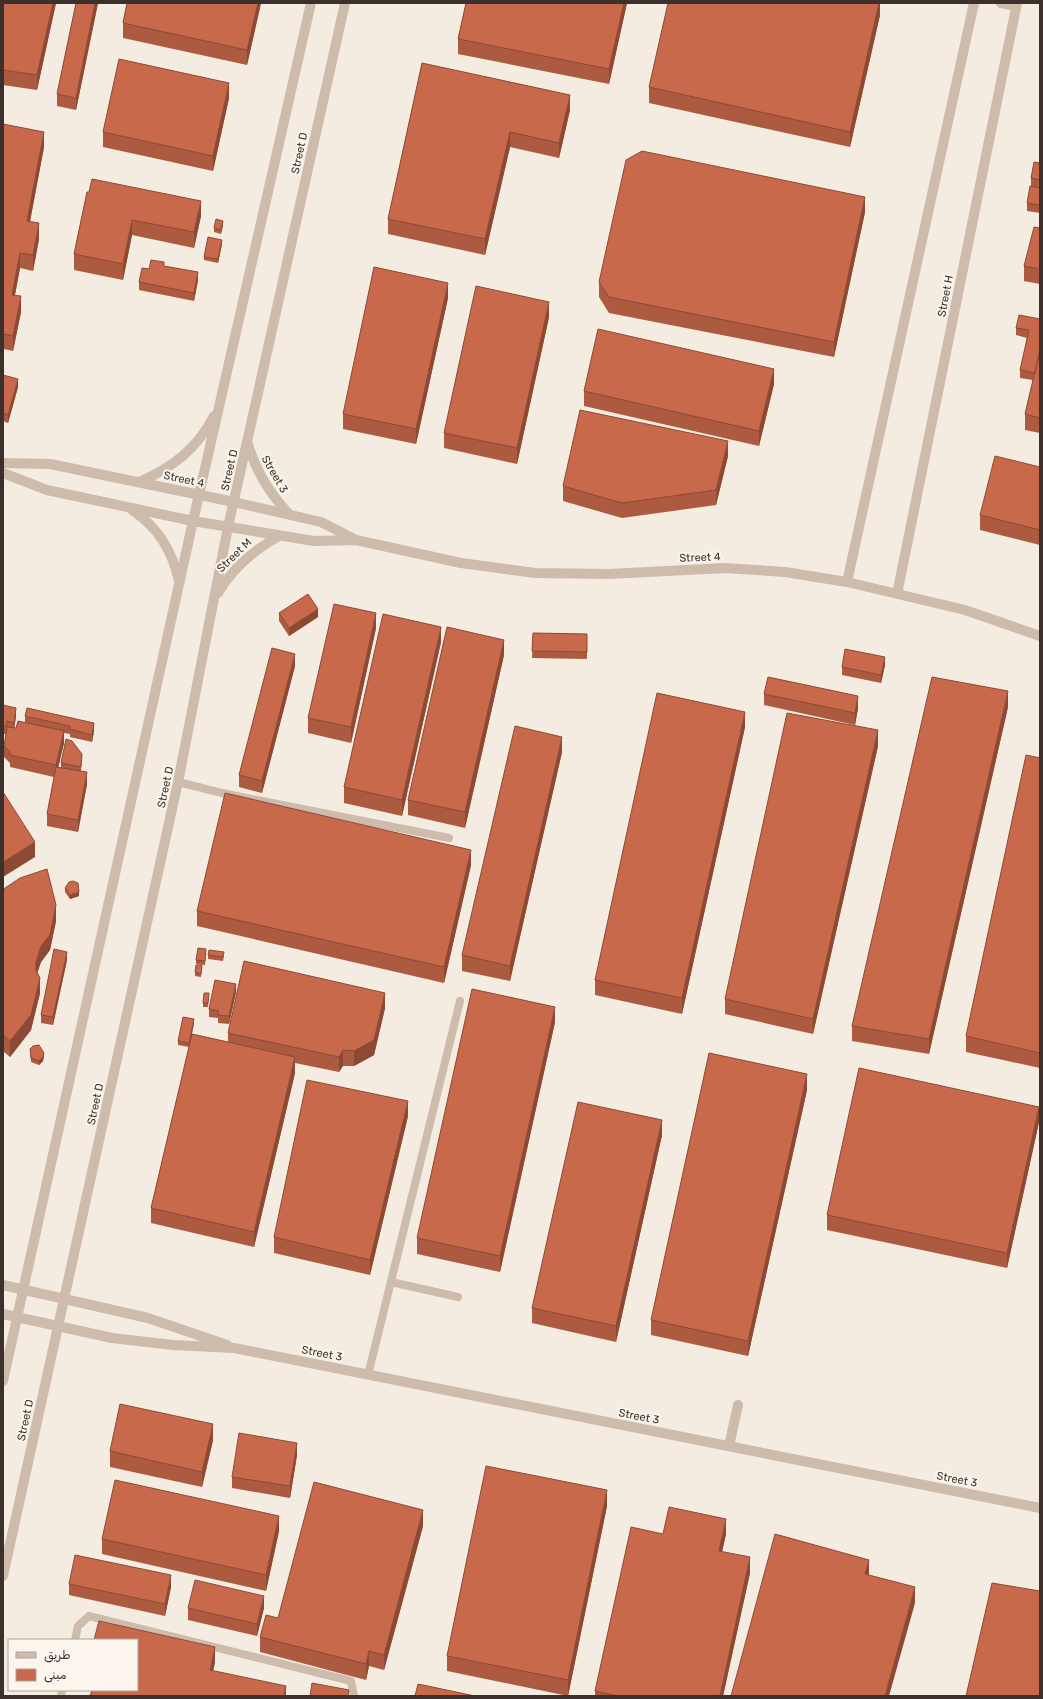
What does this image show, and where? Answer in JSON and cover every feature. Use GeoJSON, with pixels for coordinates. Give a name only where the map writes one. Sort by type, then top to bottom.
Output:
{"type":"FeatureCollection","features":[{"type":"Feature","properties":{"kind":"street","name":"Street D"},"geometry":{"type":"LineString","coordinates":[[3,1381],[193,521],[311,3]]}},
{"type":"Feature","properties":{"kind":"street","name":"Street D"},"geometry":{"type":"LineString","coordinates":[[3,1576],[178,782],[228,527],[345,3]]}},
{"type":"Feature","properties":{"kind":"street"},"geometry":{"type":"LineString","coordinates":[[847,582],[974,3]]}},
{"type":"Feature","properties":{"kind":"street"},"geometry":{"type":"LineString","coordinates":[[1001,3],[1017,4]]}},
{"type":"Feature","properties":{"kind":"street","name":"Street H"},"geometry":{"type":"LineString","coordinates":[[897,594],[1017,4]]}},
{"type":"Feature","properties":{"kind":"street"},"geometry":{"type":"LineString","coordinates":[[139,482],[161,473],[180,460],[196,443],[219,406]]}},
{"type":"Feature","properties":{"kind":"street","name":"Street 3"},"geometry":{"type":"LineString","coordinates":[[248,442],[252,458],[262,479],[277,502],[289,514]]}},
{"type":"Feature","properties":{"kind":"street","name":"Street 4"},"geometry":{"type":"LineString","coordinates":[[3,463],[50,464],[234,502],[321,522],[356,540]]}},
{"type":"Feature","properties":{"kind":"street","name":"Street 4"},"geometry":{"type":"LineString","coordinates":[[3,473],[47,490],[193,521],[314,541],[356,540],[461,563],[535,573],[609,574],[725,568],[785,572],[847,582],[965,610],[1040,636]]}},
{"type":"Feature","properties":{"kind":"street"},"geometry":{"type":"LineString","coordinates":[[126,507],[143,517],[157,531],[176,565],[179,584]]}},
{"type":"Feature","properties":{"kind":"street","name":"Street M"},"geometry":{"type":"LineString","coordinates":[[214,600],[223,584],[243,560],[263,545],[279,536]]}},
{"type":"Feature","properties":{"kind":"street","name":"Street 3"},"geometry":{"type":"LineString","coordinates":[[3,1285],[163,1322],[234,1348]]}},
{"type":"Feature","properties":{"kind":"street","name":"Street 3"},"geometry":{"type":"LineString","coordinates":[[3,1314],[112,1338],[142,1342],[234,1348],[1040,1508]]}},
{"type":"Feature","properties":{"kind":"street"},"geometry":{"type":"LineString","coordinates":[[729,1446],[738,1405]]}},
{"type":"Feature","properties":{"kind":"lane"},"geometry":{"type":"LineString","coordinates":[[178,782],[222,793],[449,838]]}},
{"type":"Feature","properties":{"kind":"lane"},"geometry":{"type":"LineString","coordinates":[[368,1375],[460,1002]]}},
{"type":"Feature","properties":{"kind":"lane"},"geometry":{"type":"LineString","coordinates":[[391,1282],[458,1297]]}},
{"type":"Feature","properties":{"kind":"lane"},"geometry":{"type":"LineString","coordinates":[[75,1639],[78,1626],[89,1616],[351,1681],[354,1696]]}},
{"type":"Feature","properties":{"kind":"building"},"geometry":{"type":"Polygon","coordinates":[[[3,3],[53,3],[37,75],[3,70],[3,3]]]}},
{"type":"Feature","properties":{"kind":"building"},"geometry":{"type":"Polygon","coordinates":[[[76,3],[95,3],[76,98],[57,94],[76,3]]]}},
{"type":"Feature","properties":{"kind":"building"},"geometry":{"type":"Polygon","coordinates":[[[127,3],[258,3],[247,50],[123,23],[127,3]]]}},
{"type":"Feature","properties":{"kind":"building"},"geometry":{"type":"Polygon","coordinates":[[[466,3],[624,3],[609,69],[458,39],[466,3]]]}},
{"type":"Feature","properties":{"kind":"building"},"geometry":{"type":"Polygon","coordinates":[[[668,3],[879,3],[850,132],[649,87],[668,3]]]}},
{"type":"Feature","properties":{"kind":"building"},"geometry":{"type":"Polygon","coordinates":[[[119,59],[229,83],[213,156],[103,132],[119,59]]]}},
{"type":"Feature","properties":{"kind":"building"},"geometry":{"type":"Polygon","coordinates":[[[422,63],[570,95],[559,143],[510,132],[485,239],[388,219],[422,63]]]}},
{"type":"Feature","properties":{"kind":"building"},"geometry":{"type":"Polygon","coordinates":[[[3,124],[44,132],[27,221],[39,223],[33,255],[20,253],[12,295],[21,296],[13,336],[4,334],[3,340],[3,124]]]}},
{"type":"Feature","properties":{"kind":"building"},"geometry":{"type":"Polygon","coordinates":[[[642,151],[865,197],[834,342],[609,297],[599,282],[626,160],[642,151]]]}},
{"type":"Feature","properties":{"kind":"building"},"geometry":{"type":"Polygon","coordinates":[[[1034,162],[1040,163],[1040,180],[1031,178],[1034,162]]]}},
{"type":"Feature","properties":{"kind":"building"},"geometry":{"type":"Polygon","coordinates":[[[92,179],[201,201],[194,232],[132,220],[123,264],[74,254],[87,192],[89,192],[92,179]]]}},
{"type":"Feature","properties":{"kind":"building"},"geometry":{"type":"Polygon","coordinates":[[[1030,186],[1040,188],[1040,205],[1027,203],[1030,186]]]}},
{"type":"Feature","properties":{"kind":"building"},"geometry":{"type":"Polygon","coordinates":[[[216,219],[223,221],[221,230],[214,228],[216,219]]]}},
{"type":"Feature","properties":{"kind":"building"},"geometry":{"type":"Polygon","coordinates":[[[1034,227],[1040,228],[1040,269],[1024,266],[1034,227]]]}},
{"type":"Feature","properties":{"kind":"building"},"geometry":{"type":"Polygon","coordinates":[[[208,237],[222,240],[218,259],[204,257],[208,237]]]}},
{"type":"Feature","properties":{"kind":"building"},"geometry":{"type":"Polygon","coordinates":[[[151,260],[164,262],[164,266],[198,272],[194,293],[139,282],[142,268],[149,269],[151,260]]]}},
{"type":"Feature","properties":{"kind":"building"},"geometry":{"type":"Polygon","coordinates":[[[374,267],[448,283],[416,429],[343,414],[374,267]]]}},
{"type":"Feature","properties":{"kind":"building"},"geometry":{"type":"Polygon","coordinates":[[[476,286],[549,302],[517,448],[444,433],[476,286]]]}},
{"type":"Feature","properties":{"kind":"building"},"geometry":{"type":"Polygon","coordinates":[[[1019,315],[1040,319],[1040,350],[1035,373],[1020,370],[1029,330],[1016,328],[1019,315]]]}},
{"type":"Feature","properties":{"kind":"building"},"geometry":{"type":"Polygon","coordinates":[[[598,329],[774,369],[759,431],[584,391],[598,329]]]}},
{"type":"Feature","properties":{"kind":"building"},"geometry":{"type":"Polygon","coordinates":[[[1040,350],[1040,418],[1025,414],[1040,350]]]}},
{"type":"Feature","properties":{"kind":"building"},"geometry":{"type":"Polygon","coordinates":[[[3,375],[18,379],[8,415],[3,413],[3,375]]]}},
{"type":"Feature","properties":{"kind":"building"},"geometry":{"type":"Polygon","coordinates":[[[580,410],[728,441],[716,490],[622,503],[563,486],[580,410]]]}},
{"type":"Feature","properties":{"kind":"building"},"geometry":{"type":"Polygon","coordinates":[[[995,456],[1040,467],[1040,530],[980,515],[995,456]]]}},
{"type":"Feature","properties":{"kind":"building"},"geometry":{"type":"Polygon","coordinates":[[[308,594],[318,609],[289,628],[279,613],[308,594]]]}},
{"type":"Feature","properties":{"kind":"building"},"geometry":{"type":"Polygon","coordinates":[[[334,604],[376,613],[351,727],[308,718],[334,604]]]}},
{"type":"Feature","properties":{"kind":"building"},"geometry":{"type":"Polygon","coordinates":[[[383,614],[441,627],[402,800],[344,787],[383,614]]]}},
{"type":"Feature","properties":{"kind":"building"},"geometry":{"type":"Polygon","coordinates":[[[447,627],[504,640],[465,812],[408,800],[447,627]]]}},
{"type":"Feature","properties":{"kind":"building"},"geometry":{"type":"Polygon","coordinates":[[[533,633],[587,634],[587,652],[532,651],[533,633]]]}},
{"type":"Feature","properties":{"kind":"building"},"geometry":{"type":"Polygon","coordinates":[[[272,648],[295,654],[262,781],[239,775],[272,648]]]}},
{"type":"Feature","properties":{"kind":"building"},"geometry":{"type":"Polygon","coordinates":[[[845,649],[885,657],[881,675],[842,667],[845,649]]]}},
{"type":"Feature","properties":{"kind":"building"},"geometry":{"type":"Polygon","coordinates":[[[768,677],[858,696],[855,713],[764,694],[768,677]]]}},
{"type":"Feature","properties":{"kind":"building"},"geometry":{"type":"Polygon","coordinates":[[[932,677],[1008,691],[929,1039],[852,1026],[932,677]]]}},
{"type":"Feature","properties":{"kind":"building"},"geometry":{"type":"Polygon","coordinates":[[[657,693],[745,712],[682,998],[595,980],[657,693]]]}},
{"type":"Feature","properties":{"kind":"building"},"geometry":{"type":"Polygon","coordinates":[[[3,705],[16,708],[14,723],[7,721],[6,726],[3,726],[3,705]]]}},
{"type":"Feature","properties":{"kind":"building"},"geometry":{"type":"Polygon","coordinates":[[[27,708],[94,723],[92,735],[70,729],[70,726],[25,716],[27,708]]]}},
{"type":"Feature","properties":{"kind":"building"},"geometry":{"type":"Polygon","coordinates":[[[787,713],[878,730],[813,1019],[725,999],[787,713]]]}},
{"type":"Feature","properties":{"kind":"building"},"geometry":{"type":"Polygon","coordinates":[[[18,721],[64,731],[56,765],[10,755],[10,752],[4,746],[7,727],[16,728],[18,721]]]}},
{"type":"Feature","properties":{"kind":"building"},"geometry":{"type":"Polygon","coordinates":[[[515,726],[562,737],[510,966],[462,955],[515,726]]]}},
{"type":"Feature","properties":{"kind":"building"},"geometry":{"type":"Polygon","coordinates":[[[66,739],[72,741],[82,754],[81,767],[61,763],[66,739]]]}},
{"type":"Feature","properties":{"kind":"building"},"geometry":{"type":"Polygon","coordinates":[[[1026,755],[1040,758],[1040,1053],[966,1036],[1026,755]]]}},
{"type":"Feature","properties":{"kind":"building"},"geometry":{"type":"Polygon","coordinates":[[[56,767],[87,772],[78,820],[47,814],[56,767]]]}},
{"type":"Feature","properties":{"kind":"building"},"geometry":{"type":"Polygon","coordinates":[[[3,792],[35,842],[3,862],[3,792]]]}},
{"type":"Feature","properties":{"kind":"building"},"geometry":{"type":"Polygon","coordinates":[[[225,793],[471,850],[444,967],[197,911],[225,793]]]}},
{"type":"Feature","properties":{"kind":"building"},"geometry":{"type":"Polygon","coordinates":[[[47,869],[56,905],[50,935],[41,946],[36,962],[36,970],[40,978],[31,1015],[10,1041],[3,1035],[3,891],[20,878],[47,869]]]}},
{"type":"Feature","properties":{"kind":"building"},"geometry":{"type":"Polygon","coordinates":[[[73,881],[78,883],[79,892],[70,895],[65,888],[69,882],[73,881]]]}},
{"type":"Feature","properties":{"kind":"building"},"geometry":{"type":"Polygon","coordinates":[[[198,948],[206,949],[205,961],[196,960],[198,948]]]}},
{"type":"Feature","properties":{"kind":"building"},"geometry":{"type":"Polygon","coordinates":[[[54,949],[67,952],[53,1017],[41,1015],[54,949]]]}},
{"type":"Feature","properties":{"kind":"building"},"geometry":{"type":"Polygon","coordinates":[[[209,950],[224,952],[223,957],[208,955],[209,950]]]}},
{"type":"Feature","properties":{"kind":"building"},"geometry":{"type":"Polygon","coordinates":[[[244,961],[385,993],[374,1040],[354,1051],[343,1050],[339,1057],[228,1033],[244,961]]]}},
{"type":"Feature","properties":{"kind":"building"},"geometry":{"type":"Polygon","coordinates":[[[196,965],[202,965],[201,974],[195,972],[196,965]]]}},
{"type":"Feature","properties":{"kind":"building"},"geometry":{"type":"Polygon","coordinates":[[[215,980],[236,984],[229,1016],[218,1015],[219,1011],[209,1009],[215,980]]]}},
{"type":"Feature","properties":{"kind":"building"},"geometry":{"type":"Polygon","coordinates":[[[472,989],[555,1007],[500,1256],[417,1238],[472,989]]]}},
{"type":"Feature","properties":{"kind":"building"},"geometry":{"type":"Polygon","coordinates":[[[204,993],[209,993],[208,1003],[203,1003],[204,993]]]}},
{"type":"Feature","properties":{"kind":"building"},"geometry":{"type":"Polygon","coordinates":[[[183,1017],[194,1019],[189,1043],[178,1041],[183,1017]]]}},
{"type":"Feature","properties":{"kind":"building"},"geometry":{"type":"Polygon","coordinates":[[[192,1034],[295,1057],[254,1232],[151,1208],[192,1034]]]}},
{"type":"Feature","properties":{"kind":"building"},"geometry":{"type":"Polygon","coordinates":[[[39,1045],[44,1053],[43,1057],[39,1061],[31,1058],[30,1049],[33,1046],[39,1045]]]}},
{"type":"Feature","properties":{"kind":"building"},"geometry":{"type":"Polygon","coordinates":[[[709,1053],[807,1074],[748,1341],[651,1320],[709,1053]]]}},
{"type":"Feature","properties":{"kind":"building"},"geometry":{"type":"Polygon","coordinates":[[[859,1068],[1039,1107],[1007,1253],[827,1215],[859,1068]]]}},
{"type":"Feature","properties":{"kind":"building"},"geometry":{"type":"Polygon","coordinates":[[[307,1080],[408,1101],[370,1260],[274,1237],[307,1080]]]}},
{"type":"Feature","properties":{"kind":"building"},"geometry":{"type":"Polygon","coordinates":[[[578,1102],[662,1120],[616,1326],[532,1308],[578,1102]]]}},
{"type":"Feature","properties":{"kind":"building"},"geometry":{"type":"Polygon","coordinates":[[[120,1404],[213,1424],[202,1472],[110,1451],[120,1404]]]}},
{"type":"Feature","properties":{"kind":"building"},"geometry":{"type":"Polygon","coordinates":[[[239,1433],[297,1443],[290,1486],[232,1477],[239,1433]]]}},
{"type":"Feature","properties":{"kind":"building"},"geometry":{"type":"Polygon","coordinates":[[[486,1466],[607,1490],[568,1680],[447,1656],[486,1466]]]}},
{"type":"Feature","properties":{"kind":"building"},"geometry":{"type":"Polygon","coordinates":[[[115,1480],[279,1516],[266,1575],[102,1539],[115,1480]]]}},
{"type":"Feature","properties":{"kind":"building"},"geometry":{"type":"Polygon","coordinates":[[[314,1482],[423,1510],[384,1655],[369,1651],[366,1664],[260,1637],[266,1615],[278,1618],[314,1482]]]}},
{"type":"Feature","properties":{"kind":"building"},"geometry":{"type":"Polygon","coordinates":[[[669,1507],[726,1519],[719,1551],[750,1557],[720,1696],[618,1696],[595,1691],[631,1527],[663,1534],[669,1507]]]}},
{"type":"Feature","properties":{"kind":"building"},"geometry":{"type":"Polygon","coordinates":[[[775,1534],[869,1560],[865,1574],[915,1587],[885,1696],[731,1696],[775,1534]]]}},
{"type":"Feature","properties":{"kind":"building"},"geometry":{"type":"Polygon","coordinates":[[[75,1555],[171,1575],[165,1604],[69,1584],[75,1555]]]}},
{"type":"Feature","properties":{"kind":"building"},"geometry":{"type":"Polygon","coordinates":[[[195,1580],[264,1596],[257,1624],[188,1608],[195,1580]]]}},
{"type":"Feature","properties":{"kind":"building"},"geometry":{"type":"Polygon","coordinates":[[[992,1583],[1040,1591],[1040,1696],[966,1696],[992,1583]]]}},
{"type":"Feature","properties":{"kind":"building"},"geometry":{"type":"Polygon","coordinates":[[[99,1621],[215,1647],[210,1670],[286,1686],[284,1694],[287,1696],[90,1696],[92,1691],[138,1691],[138,1639],[94,1639],[99,1621]]]}},
{"type":"Feature","properties":{"kind":"building"},"geometry":{"type":"Polygon","coordinates":[[[312,1683],[349,1690],[348,1696],[310,1696],[312,1683]]]}},
{"type":"Feature","properties":{"kind":"building"},"geometry":{"type":"Polygon","coordinates":[[[418,1684],[475,1696],[415,1696],[418,1684]]]}}]}
